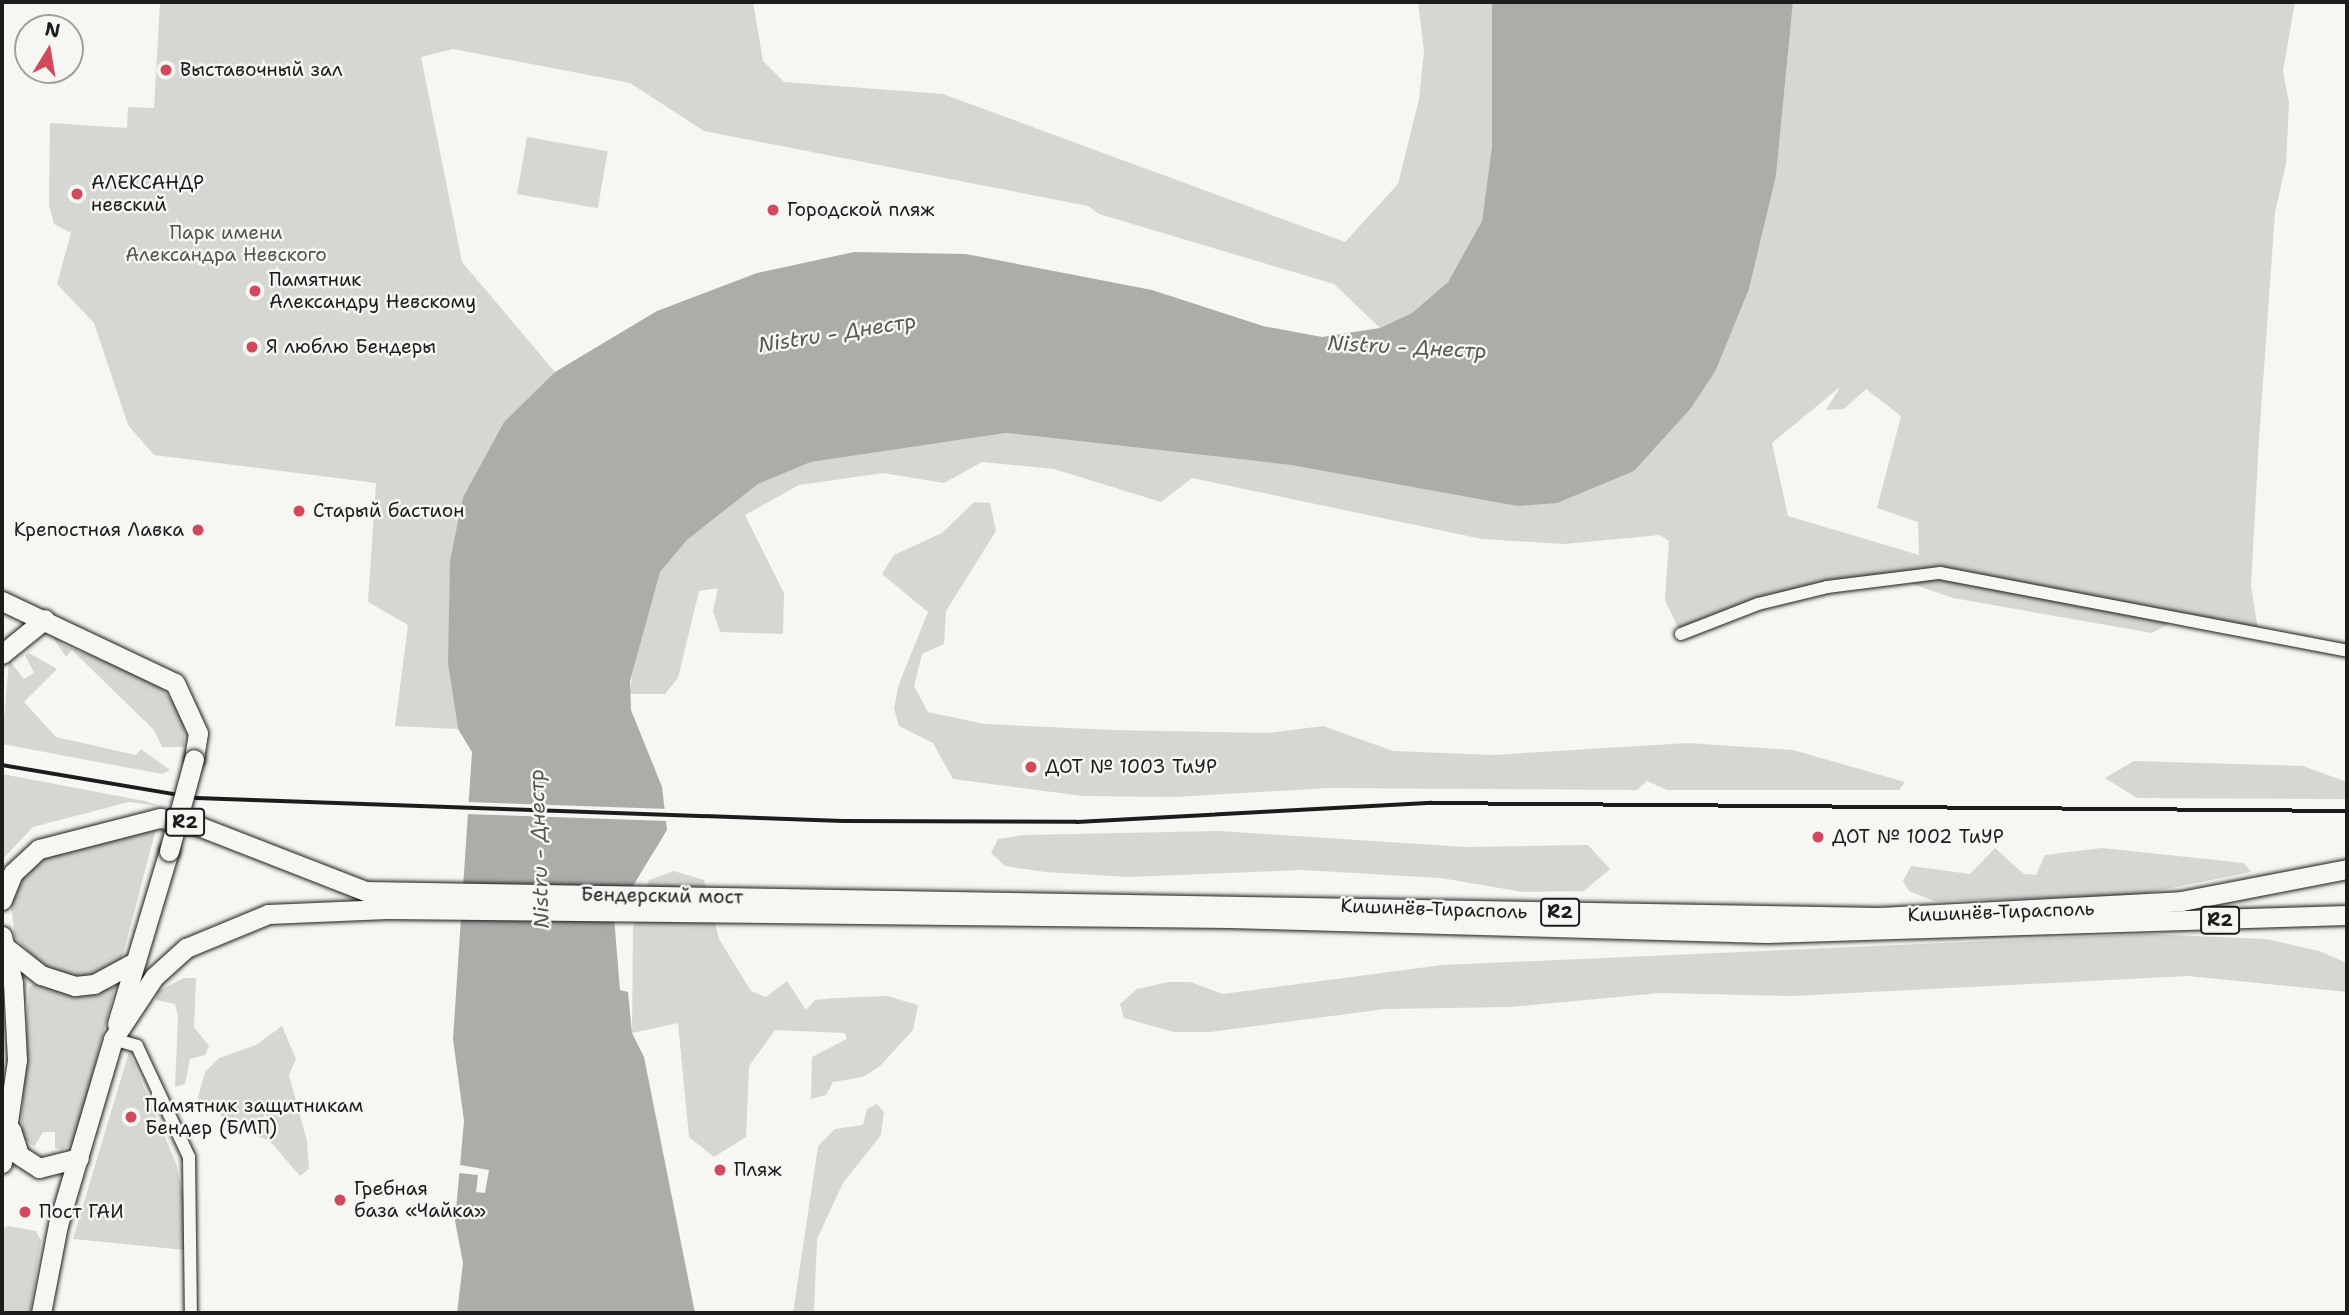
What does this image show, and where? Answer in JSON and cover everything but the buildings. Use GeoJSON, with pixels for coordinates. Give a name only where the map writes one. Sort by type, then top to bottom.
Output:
{"type":"FeatureCollection","features":[{"type":"Feature","properties":{"kind":"main road","name":"R2"},"geometry":{"type":"LineString","coordinates":[[2,601],[45,619],[175,683],[198,733],[194,759],[169,851],[133,963],[79,1158]]}},
{"type":"Feature","properties":{"kind":"main road"},"geometry":{"type":"LineString","coordinates":[[2,654],[45,619]]}},
{"type":"Feature","properties":{"kind":"main road","name":"R2"},"geometry":{"type":"LineString","coordinates":[[2,900],[13,873],[39,849],[160,818],[201,827],[344,886],[387,900]]}},
{"type":"Feature","properties":{"kind":"main road","name":"Кишинёв-Тирасполь"},"geometry":{"type":"LineString","coordinates":[[769,907],[1770,917],[2102,908],[2197,898],[2347,869]]}},
{"type":"Feature","properties":{"kind":"main road"},"geometry":{"type":"LineString","coordinates":[[2235,890],[2236,920]]}},
{"type":"Feature","properties":{"kind":"main road"},"geometry":{"type":"LineString","coordinates":[[2197,898],[2198,921]]}},
{"type":"Feature","properties":{"kind":"main road","name":"R2"},"geometry":{"type":"LineString","coordinates":[[113,1038],[155,977],[201,938],[285,912],[387,900]]}},
{"type":"Feature","properties":{"kind":"main road","name":"Бендерский мост"},"geometry":{"type":"LineString","coordinates":[[387,900],[769,907]]}},
{"type":"Feature","properties":{"kind":"main road","name":"Кишинёв-Тирасполь"},"geometry":{"type":"LineString","coordinates":[[769,907],[1767,933],[2347,915]]}},
{"type":"Feature","properties":{"kind":"main road"},"geometry":{"type":"LineString","coordinates":[[3,941],[41,975],[75,986],[93,985],[133,963]]}},
{"type":"Feature","properties":{"kind":"main road"},"geometry":{"type":"LineString","coordinates":[[2,1163],[10,1125],[17,1028],[3,941]]}},
{"type":"Feature","properties":{"kind":"main road"},"geometry":{"type":"LineString","coordinates":[[10,1125],[14,1145],[27,1163],[51,1169],[79,1158]]}},
{"type":"Feature","properties":{"kind":"main road"},"geometry":{"type":"LineString","coordinates":[[41,1313],[79,1158]]}},
{"type":"Feature","properties":{"kind":"street"},"geometry":{"type":"LineString","coordinates":[[1681,635],[1758,604],[1828,587],[1940,573],[2347,651]]}},
{"type":"Feature","properties":{"kind":"street"},"geometry":{"type":"LineString","coordinates":[[113,1038],[137,1046],[189,1157],[191,1313]]}},
{"type":"Feature","properties":{"kind":"green space","name":"Парк имени Александра Невского"},"geometry":{"type":"Polygon","coordinates":[[[160,2],[753,2],[763,61],[784,82],[943,94],[1345,242],[1398,184],[1419,99],[1424,52],[1418,2],[1492,2],[1492,146],[1482,221],[1448,282],[1412,313],[1380,328],[1334,284],[1099,214],[1088,206],[704,131],[630,83],[453,49],[421,57],[462,262],[555,372],[504,422],[463,497],[448,664],[458,729],[395,726],[408,625],[368,602],[376,483],[154,455],[128,425],[94,323],[57,284],[71,233],[54,224],[49,205],[50,123],[127,128],[128,107],[154,108],[160,2]]]}},
{"type":"Feature","properties":{"kind":"green space"},"geometry":{"type":"Polygon","coordinates":[[[1793,2],[2295,2],[2283,71],[2289,103],[2286,164],[2275,212],[2259,440],[2251,586],[2259,636],[2177,619],[2152,633],[1953,598],[1895,578],[1827,587],[1681,634],[1665,600],[1669,541],[1660,535],[1564,544],[1482,539],[1192,478],[1161,502],[1054,469],[982,462],[944,483],[883,473],[799,485],[745,515],[784,593],[783,634],[720,632],[713,611],[718,588],[699,591],[678,678],[665,694],[630,694],[634,654],[660,572],[687,540],[758,484],[811,462],[1006,433],[1292,465],[1517,506],[1716,370],[1749,289],[1776,176],[1793,2]],[[1840,387],[1772,443],[1788,516],[1919,555],[1918,522],[1877,508],[1901,416],[1866,389],[1844,409],[1826,410],[1840,387]]]}},
{"type":"Feature","properties":{"kind":"green space"},"geometry":{"type":"Polygon","coordinates":[[[527,137],[608,151],[598,208],[517,194],[527,137]]]}},
{"type":"Feature","properties":{"kind":"green space"},"geometry":{"type":"Polygon","coordinates":[[[974,502],[990,503],[996,531],[946,611],[944,644],[922,654],[914,686],[928,712],[984,724],[1113,730],[1267,733],[1323,726],[1393,751],[1493,755],[1688,743],[1793,750],[1905,782],[1899,790],[1667,790],[1647,781],[1637,790],[1329,788],[1175,797],[1083,796],[953,779],[933,743],[899,726],[894,708],[899,684],[928,612],[882,574],[894,555],[942,533],[974,502]]]}},
{"type":"Feature","properties":{"kind":"green space"},"geometry":{"type":"Polygon","coordinates":[[[50,633],[66,646],[156,681],[185,718],[184,747],[162,747],[154,730],[72,650],[66,657],[50,633]]]}},
{"type":"Feature","properties":{"kind":"green space"},"geometry":{"type":"Polygon","coordinates":[[[29,653],[57,669],[24,702],[56,737],[136,755],[141,749],[170,770],[162,774],[2,744],[9,660],[24,679],[34,673],[25,655],[29,653]]]}},
{"type":"Feature","properties":{"kind":"green space"},"geometry":{"type":"Polygon","coordinates":[[[2134,761],[2303,766],[2347,782],[2347,799],[2137,798],[2105,778],[2134,761]]]}},
{"type":"Feature","properties":{"kind":"green space"},"geometry":{"type":"Polygon","coordinates":[[[2,774],[160,806],[129,802],[33,827],[2,860],[2,774]]]}},
{"type":"Feature","properties":{"kind":"green space"},"geometry":{"type":"Polygon","coordinates":[[[151,828],[156,829],[121,962],[97,978],[51,976],[15,937],[10,896],[31,860],[151,828]]]}},
{"type":"Feature","properties":{"kind":"green space"},"geometry":{"type":"Polygon","coordinates":[[[1219,831],[1465,847],[1588,845],[1610,869],[1584,891],[1523,892],[1441,878],[1302,870],[1129,877],[1045,872],[1005,866],[991,853],[998,839],[1024,835],[1219,831]]]}},
{"type":"Feature","properties":{"kind":"green space"},"geometry":{"type":"Polygon","coordinates":[[[1995,848],[2024,874],[2036,875],[2045,855],[2102,848],[2244,863],[2251,872],[2131,896],[1934,901],[1909,891],[1903,881],[1911,866],[1970,874],[1995,848]]]}},
{"type":"Feature","properties":{"kind":"green space"},"geometry":{"type":"Polygon","coordinates":[[[674,871],[704,880],[719,939],[751,991],[766,997],[787,981],[806,1010],[815,1000],[836,998],[887,996],[918,1005],[913,1030],[880,1066],[863,1077],[833,1082],[826,1095],[811,1099],[812,1057],[847,1039],[845,1033],[775,1030],[749,1066],[746,1137],[714,1157],[689,1137],[678,1023],[632,1033],[633,928],[649,880],[674,871]]]}},
{"type":"Feature","properties":{"kind":"green space"},"geometry":{"type":"Polygon","coordinates":[[[2148,934],[2266,939],[2319,951],[2347,963],[2347,992],[2188,976],[1792,996],[1661,993],[1510,1007],[1385,1009],[1210,1032],[1174,1032],[1124,1018],[1120,1004],[1137,989],[1168,982],[1190,982],[1223,994],[1442,965],[2148,934]]]}},
{"type":"Feature","properties":{"kind":"green space"},"geometry":{"type":"Polygon","coordinates":[[[184,978],[196,978],[194,1027],[209,1046],[205,1055],[190,1059],[185,1084],[175,1087],[178,1016],[175,1004],[156,1000],[158,991],[184,978]]]}},
{"type":"Feature","properties":{"kind":"green space"},"geometry":{"type":"Polygon","coordinates":[[[38,982],[77,995],[115,987],[75,1142],[63,1149],[55,1148],[55,1132],[43,1132],[34,1147],[21,1135],[29,987],[38,982]]]}},
{"type":"Feature","properties":{"kind":"green space"},"geometry":{"type":"Polygon","coordinates":[[[282,1026],[296,1059],[289,1075],[307,1141],[309,1169],[300,1176],[269,1140],[229,1128],[213,1103],[197,1101],[205,1072],[219,1058],[256,1045],[282,1026]]]}},
{"type":"Feature","properties":{"kind":"green space"},"geometry":{"type":"Polygon","coordinates":[[[129,1052],[176,1163],[187,1213],[185,1250],[73,1239],[129,1052]]]}},
{"type":"Feature","properties":{"kind":"green space"},"geometry":{"type":"Polygon","coordinates":[[[877,1104],[884,1112],[881,1135],[843,1183],[817,1239],[814,1313],[793,1313],[818,1146],[835,1129],[863,1125],[867,1109],[877,1104]]]}},
{"type":"Feature","properties":{"kind":"green space"},"geometry":{"type":"Polygon","coordinates":[[[8,1226],[36,1231],[41,1241],[30,1313],[2,1313],[2,1229],[8,1226]]]}},
{"type":"Feature","properties":{"kind":"water","name":"Nistru - Днестр"},"geometry":{"type":"Polygon","coordinates":[[[1492,2],[1793,2],[1776,176],[1749,289],[1716,370],[1691,408],[1634,471],[1557,503],[1517,506],[1291,465],[1006,433],[811,462],[758,484],[687,540],[660,572],[630,681],[631,710],[662,787],[667,830],[614,917],[620,990],[628,992],[632,1033],[644,1057],[695,1313],[457,1313],[463,1263],[455,1221],[464,1121],[453,1039],[472,752],[458,729],[448,664],[450,561],[463,497],[504,422],[555,372],[657,311],[757,273],[854,252],[966,254],[1152,290],[1263,326],[1322,337],[1380,328],[1412,313],[1448,282],[1482,221],[1492,146],[1492,2]]]}},
{"type":"Feature","properties":{"kind":"pier"},"geometry":{"type":"Polygon","coordinates":[[[466,802],[668,809],[667,821],[466,814],[466,802]]]}},
{"type":"Feature","properties":{"kind":"pier"},"geometry":{"type":"Polygon","coordinates":[[[460,1165],[489,1170],[485,1193],[476,1192],[478,1175],[459,1173],[460,1165]]]}},
{"type":"Feature","properties":{"kind":"railway"},"geometry":{"type":"LineString","coordinates":[[2,765],[197,798],[843,821],[1077,822],[1431,803],[2347,811]]}},
{"type":"Feature","properties":{"kind":"place","name":"Выставочный зал"},"geometry":{"type":"Point","coordinates":[166,70]}},
{"type":"Feature","properties":{"kind":"place","name":"АЛЕКСАНДР невский"},"geometry":{"type":"Point","coordinates":[77,194]}},
{"type":"Feature","properties":{"kind":"place","name":"Городской пляж"},"geometry":{"type":"Point","coordinates":[773,210]}},
{"type":"Feature","properties":{"kind":"place","name":"Памятник Александру Невскому"},"geometry":{"type":"Point","coordinates":[255,291]}},
{"type":"Feature","properties":{"kind":"place","name":"Я люблю Бендеры"},"geometry":{"type":"Point","coordinates":[252,347]}},
{"type":"Feature","properties":{"kind":"place","name":"Старый бастион"},"geometry":{"type":"Point","coordinates":[299,511]}},
{"type":"Feature","properties":{"kind":"place","name":"Крепостная Лавка"},"geometry":{"type":"Point","coordinates":[198,530]}},
{"type":"Feature","properties":{"kind":"place","name":"ДОТ № 1003 ТиУР"},"geometry":{"type":"Point","coordinates":[1031,767]}},
{"type":"Feature","properties":{"kind":"place","name":"ДОТ № 1002 ТиУР"},"geometry":{"type":"Point","coordinates":[1818,837]}},
{"type":"Feature","properties":{"kind":"place","name":"Памятник защитникам Бендер (БМП)"},"geometry":{"type":"Point","coordinates":[131,1117]}},
{"type":"Feature","properties":{"kind":"place","name":"Пляж"},"geometry":{"type":"Point","coordinates":[720,1170]}},
{"type":"Feature","properties":{"kind":"place","name":"Гребная база «Чайка»"},"geometry":{"type":"Point","coordinates":[340,1200]}},
{"type":"Feature","properties":{"kind":"place","name":"Пост ГАИ"},"geometry":{"type":"Point","coordinates":[25,1212]}}]}
